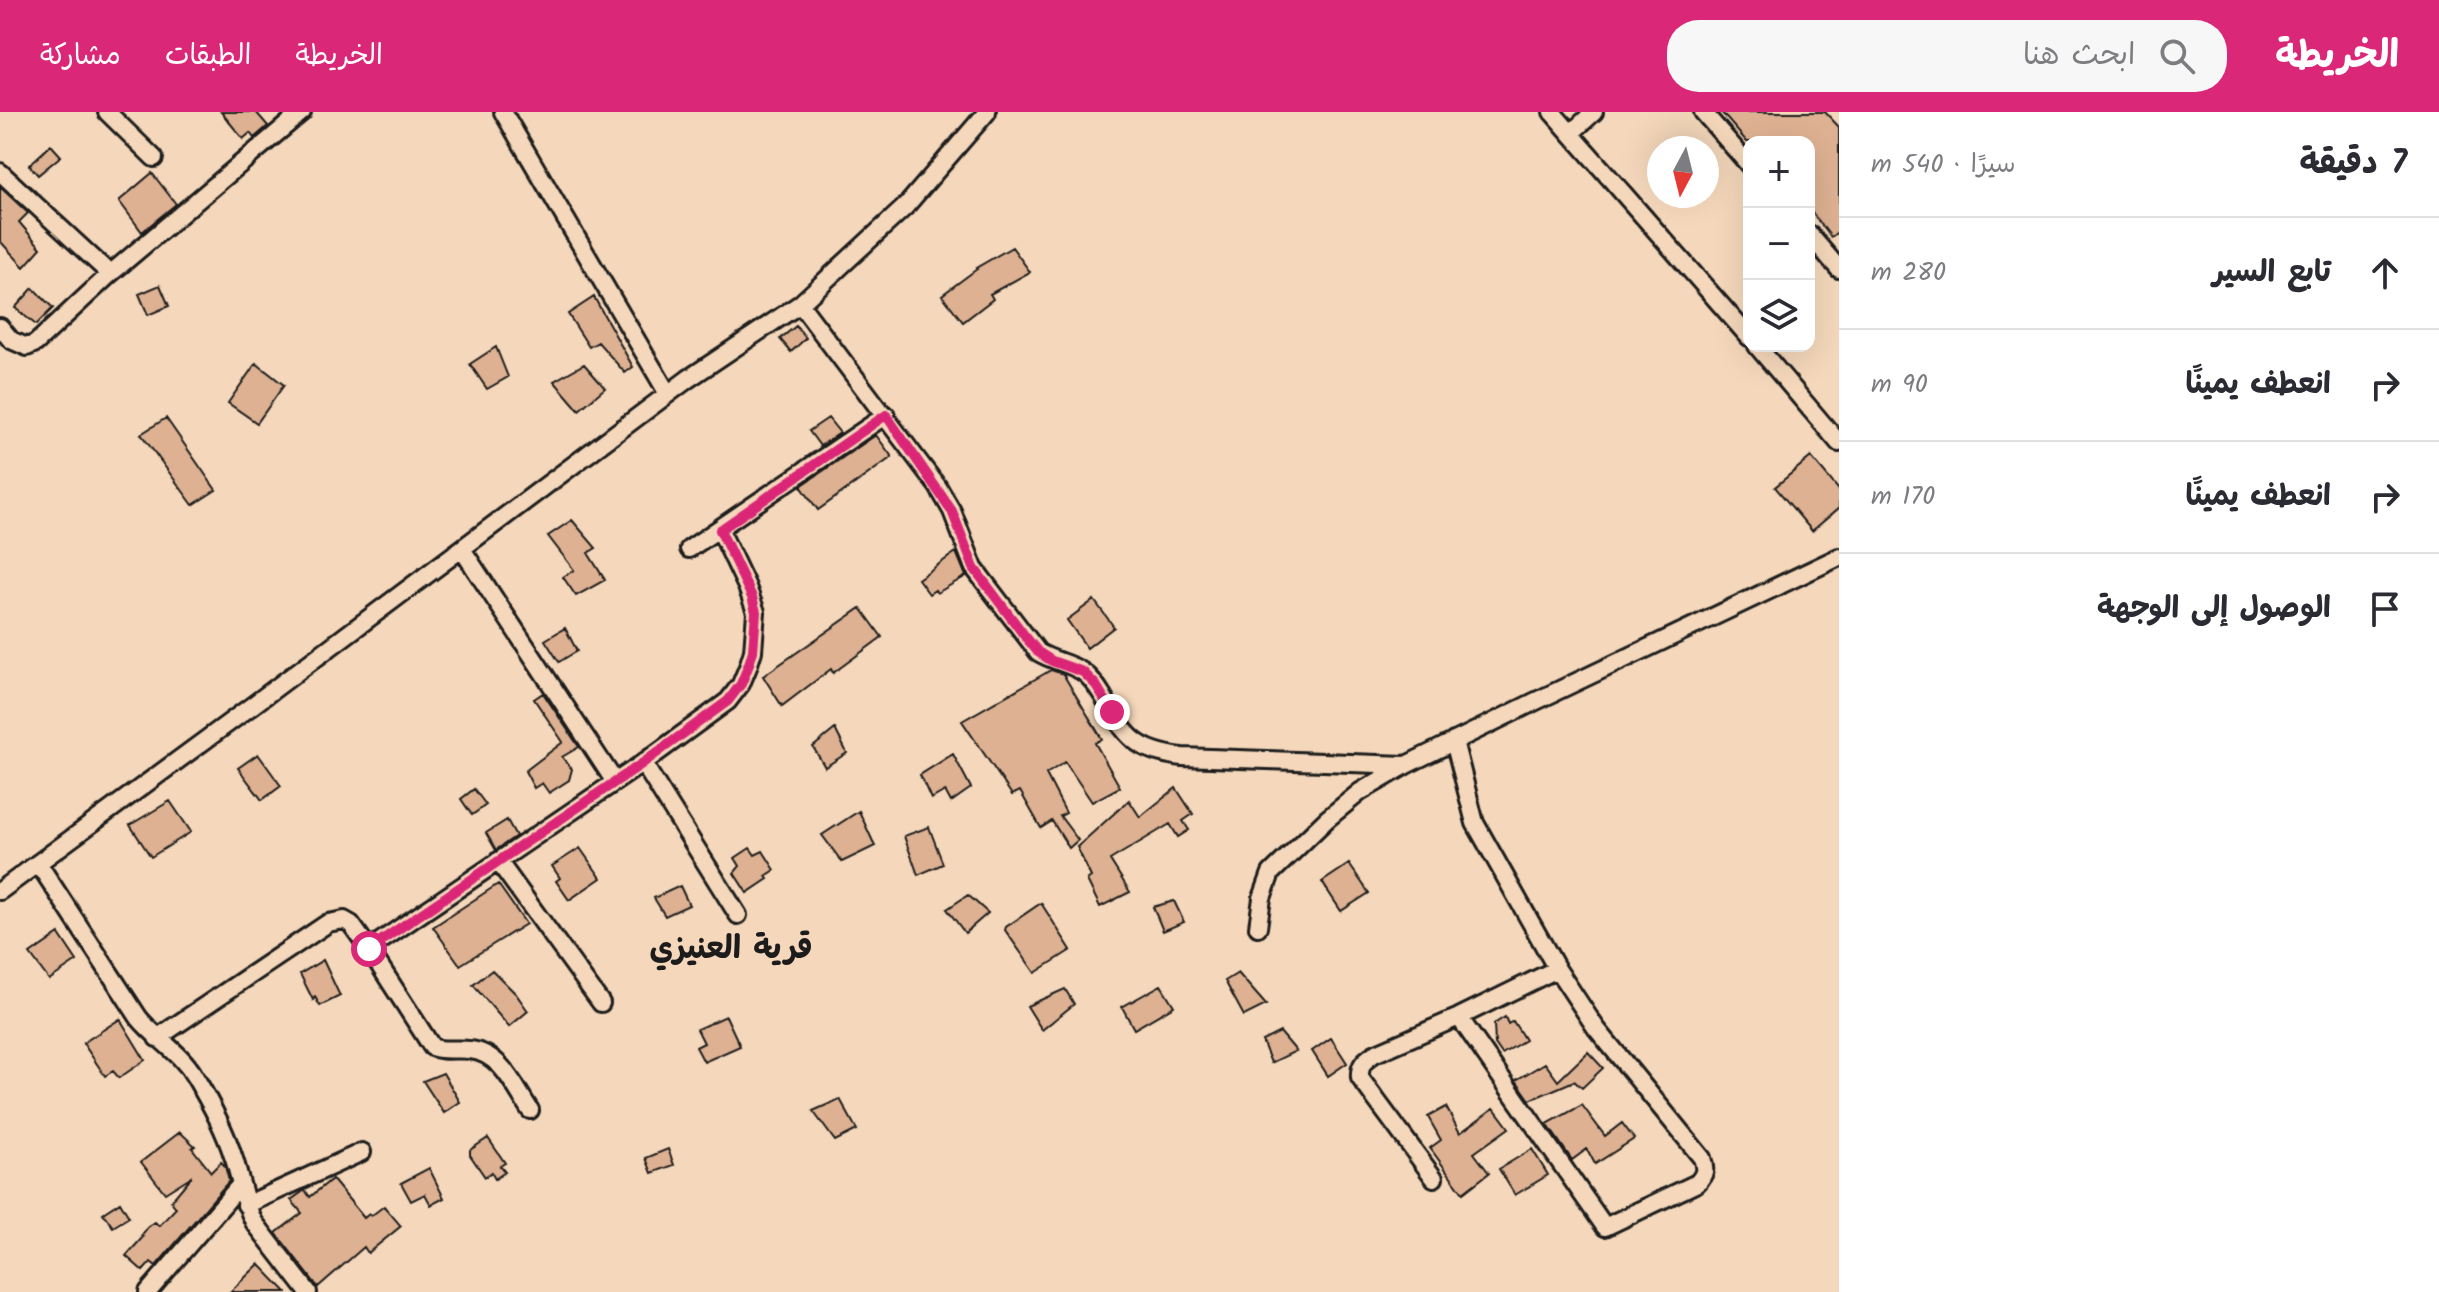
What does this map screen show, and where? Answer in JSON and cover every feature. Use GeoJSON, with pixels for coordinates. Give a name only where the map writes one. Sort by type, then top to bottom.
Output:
{"type":"FeatureCollection","features":[{"type":"Feature","properties":{"kind":"street"},"geometry":{"type":"LineString","coordinates":[[0,327],[18,344],[27,347],[36,343],[110,274],[302,112]]}},
{"type":"Feature","properties":{"kind":"street"},"geometry":{"type":"LineString","coordinates":[[503,112],[668,394]]}},
{"type":"Feature","properties":{"kind":"street"},"geometry":{"type":"LineString","coordinates":[[0,891],[668,394],[800,304],[905,207],[987,112]]}},
{"type":"Feature","properties":{"kind":"street"},"geometry":{"type":"LineString","coordinates":[[1552,112],[1743,330]]}},
{"type":"Feature","properties":{"kind":"street"},"geometry":{"type":"LineString","coordinates":[[1571,133],[1594,112]]}},
{"type":"Feature","properties":{"kind":"street"},"geometry":{"type":"LineString","coordinates":[[1703,112],[1743,158]]}},
{"type":"Feature","properties":{"kind":"street"},"geometry":{"type":"LineString","coordinates":[[116,115],[154,158]]}},
{"type":"Feature","properties":{"kind":"street"},"geometry":{"type":"LineString","coordinates":[[0,172],[110,274]]}},
{"type":"Feature","properties":{"kind":"street"},"geometry":{"type":"LineString","coordinates":[[1815,240],[1837,264]]}},
{"type":"Feature","properties":{"kind":"street"},"geometry":{"type":"LineString","coordinates":[[800,304],[886,415],[952,511],[974,568],[1024,635],[1045,656],[1083,672],[1096,685],[1125,734],[1146,749],[1182,757],[1406,765]]}},
{"type":"Feature","properties":{"kind":"street"},"geometry":{"type":"LineString","coordinates":[[1762,352],[1839,443]]}},
{"type":"Feature","properties":{"kind":"street"},"geometry":{"type":"LineString","coordinates":[[689,549],[886,415]]}},
{"type":"Feature","properties":{"kind":"street"},"geometry":{"type":"LineString","coordinates":[[369,949],[643,763],[728,701],[741,684],[748,667],[753,651],[756,612],[720,530]]}},
{"type":"Feature","properties":{"kind":"street"},"geometry":{"type":"LineString","coordinates":[[462,549],[615,782]]}},
{"type":"Feature","properties":{"kind":"street"},"geometry":{"type":"LineString","coordinates":[[1258,927],[1266,883],[1271,873],[1286,855],[1360,792],[1454,741],[1839,557]]}},
{"type":"Feature","properties":{"kind":"street"},"geometry":{"type":"LineString","coordinates":[[1454,741],[1475,823],[1557,969],[1596,1028],[1702,1158],[1705,1172],[1697,1183],[1605,1227],[1459,1017]]}},
{"type":"Feature","properties":{"kind":"street"},"geometry":{"type":"LineString","coordinates":[[643,763],[738,915]]}},
{"type":"Feature","properties":{"kind":"street"},"geometry":{"type":"LineString","coordinates":[[498,861],[601,1003]]}},
{"type":"Feature","properties":{"kind":"street"},"geometry":{"type":"LineString","coordinates":[[38,863],[139,1018],[193,1073],[227,1140],[254,1222],[301,1289]]}},
{"type":"Feature","properties":{"kind":"street"},"geometry":{"type":"LineString","coordinates":[[157,1038],[328,923],[344,920],[351,924],[369,949],[432,1047],[488,1054],[497,1061],[530,1110]]}},
{"type":"Feature","properties":{"kind":"street"},"geometry":{"type":"LineString","coordinates":[[1434,1178],[1360,1078],[1363,1062],[1374,1054],[1557,969]]}},
{"type":"Feature","properties":{"kind":"street"},"geometry":{"type":"LineString","coordinates":[[246,1205],[362,1152]]}},
{"type":"Feature","properties":{"kind":"street"},"geometry":{"type":"LineString","coordinates":[[148,1292],[241,1184]]}},
{"type":"Feature","properties":{"kind":"building"},"geometry":{"type":"Polygon","coordinates":[[[221,112],[256,112],[268,126],[254,138],[250,133],[243,139],[221,112]]]}},
{"type":"Feature","properties":{"kind":"building"},"geometry":{"type":"Polygon","coordinates":[[[1721,112],[1825,112],[1839,127],[1839,231],[1831,237],[1815,217],[1815,136],[1743,137],[1721,112]]]}},
{"type":"Feature","properties":{"kind":"building"},"geometry":{"type":"Polygon","coordinates":[[[51,145],[61,156],[38,175],[29,165],[51,145]]]}},
{"type":"Feature","properties":{"kind":"building"},"geometry":{"type":"Polygon","coordinates":[[[152,173],[176,204],[142,232],[119,201],[152,173]]]}},
{"type":"Feature","properties":{"kind":"building"},"geometry":{"type":"Polygon","coordinates":[[[0,187],[28,213],[19,222],[41,248],[24,267],[0,241],[0,187]]]}},
{"type":"Feature","properties":{"kind":"building"},"geometry":{"type":"Polygon","coordinates":[[[1012,247],[1030,272],[990,294],[993,299],[963,322],[942,295],[976,268],[1012,247]]]}},
{"type":"Feature","properties":{"kind":"building"},"geometry":{"type":"Polygon","coordinates":[[[160,285],[169,306],[148,315],[139,294],[160,285]]]}},
{"type":"Feature","properties":{"kind":"building"},"geometry":{"type":"Polygon","coordinates":[[[33,288],[53,308],[36,325],[15,308],[33,288]]]}},
{"type":"Feature","properties":{"kind":"building"},"geometry":{"type":"Polygon","coordinates":[[[594,297],[633,367],[625,373],[598,342],[589,347],[568,314],[594,297]]]}},
{"type":"Feature","properties":{"kind":"building"},"geometry":{"type":"Polygon","coordinates":[[[796,326],[806,338],[791,352],[780,339],[796,326]]]}},
{"type":"Feature","properties":{"kind":"building"},"geometry":{"type":"Polygon","coordinates":[[[496,347],[508,377],[487,389],[470,364],[496,347]]]}},
{"type":"Feature","properties":{"kind":"building"},"geometry":{"type":"Polygon","coordinates":[[[256,363],[284,385],[257,423],[228,403],[256,363]]]}},
{"type":"Feature","properties":{"kind":"building"},"geometry":{"type":"Polygon","coordinates":[[[584,364],[605,388],[579,410],[554,381],[584,364]]]}},
{"type":"Feature","properties":{"kind":"building"},"geometry":{"type":"Polygon","coordinates":[[[166,418],[216,490],[193,505],[141,434],[166,418]]]}},
{"type":"Feature","properties":{"kind":"building"},"geometry":{"type":"Polygon","coordinates":[[[828,418],[840,433],[820,446],[809,431],[828,418]]]}},
{"type":"Feature","properties":{"kind":"building"},"geometry":{"type":"Polygon","coordinates":[[[876,435],[892,457],[818,510],[801,486],[876,435]]]}},
{"type":"Feature","properties":{"kind":"building"},"geometry":{"type":"Polygon","coordinates":[[[1811,457],[1839,490],[1839,508],[1812,531],[1775,487],[1811,457]]]}},
{"type":"Feature","properties":{"kind":"building"},"geometry":{"type":"Polygon","coordinates":[[[572,520],[596,548],[588,553],[605,580],[576,596],[563,577],[574,570],[548,536],[572,520]]]}},
{"type":"Feature","properties":{"kind":"building"},"geometry":{"type":"Polygon","coordinates":[[[956,552],[966,576],[937,593],[935,590],[929,594],[918,579],[956,552]]]}},
{"type":"Feature","properties":{"kind":"building"},"geometry":{"type":"Polygon","coordinates":[[[1094,600],[1114,627],[1087,648],[1067,620],[1094,600]]]}},
{"type":"Feature","properties":{"kind":"building"},"geometry":{"type":"Polygon","coordinates":[[[861,608],[882,637],[833,673],[831,669],[782,706],[763,676],[861,608]]]}},
{"type":"Feature","properties":{"kind":"building"},"geometry":{"type":"Polygon","coordinates":[[[565,628],[577,651],[559,662],[545,640],[565,628]]]}},
{"type":"Feature","properties":{"kind":"building"},"geometry":{"type":"Polygon","coordinates":[[[1051,670],[1063,674],[1102,739],[1095,743],[1120,787],[1092,802],[1065,762],[1046,774],[1066,813],[1060,816],[1078,840],[1069,848],[1052,821],[1041,828],[1020,791],[1012,795],[962,721],[1051,670]]]}},
{"type":"Feature","properties":{"kind":"building"},"geometry":{"type":"Polygon","coordinates":[[[543,693],[579,747],[562,757],[572,769],[569,780],[549,793],[542,783],[534,788],[525,771],[563,742],[534,699],[543,693]]]}},
{"type":"Feature","properties":{"kind":"building"},"geometry":{"type":"Polygon","coordinates":[[[835,729],[847,753],[825,767],[813,747],[835,729]]]}},
{"type":"Feature","properties":{"kind":"building"},"geometry":{"type":"Polygon","coordinates":[[[258,754],[281,786],[262,800],[238,768],[258,754]]]}},
{"type":"Feature","properties":{"kind":"building"},"geometry":{"type":"Polygon","coordinates":[[[953,754],[971,788],[951,802],[945,791],[931,799],[920,775],[953,754]]]}},
{"type":"Feature","properties":{"kind":"building"},"geometry":{"type":"Polygon","coordinates":[[[1176,788],[1193,814],[1183,821],[1189,830],[1178,837],[1170,824],[1110,860],[1130,892],[1100,907],[1087,880],[1091,877],[1077,847],[1129,800],[1140,817],[1176,788]]]}},
{"type":"Feature","properties":{"kind":"building"},"geometry":{"type":"Polygon","coordinates":[[[474,789],[486,805],[472,815],[461,799],[474,789]]]}},
{"type":"Feature","properties":{"kind":"building"},"geometry":{"type":"Polygon","coordinates":[[[170,801],[191,832],[151,857],[130,825],[170,801]]]}},
{"type":"Feature","properties":{"kind":"building"},"geometry":{"type":"Polygon","coordinates":[[[859,811],[875,846],[842,862],[822,835],[859,811]]]}},
{"type":"Feature","properties":{"kind":"building"},"geometry":{"type":"Polygon","coordinates":[[[507,820],[516,836],[496,850],[486,833],[507,820]]]}},
{"type":"Feature","properties":{"kind":"building"},"geometry":{"type":"Polygon","coordinates":[[[929,827],[943,864],[918,875],[904,836],[929,827]]]}},
{"type":"Feature","properties":{"kind":"building"},"geometry":{"type":"Polygon","coordinates":[[[580,848],[601,878],[569,900],[556,881],[560,878],[552,866],[580,848]]]}},
{"type":"Feature","properties":{"kind":"building"},"geometry":{"type":"Polygon","coordinates":[[[750,848],[755,855],[763,851],[775,870],[766,876],[768,879],[747,893],[734,873],[740,866],[735,858],[750,848]]]}},
{"type":"Feature","properties":{"kind":"building"},"geometry":{"type":"Polygon","coordinates":[[[1349,864],[1369,893],[1341,911],[1322,882],[1349,864]]]}},
{"type":"Feature","properties":{"kind":"building"},"geometry":{"type":"Polygon","coordinates":[[[498,884],[526,924],[460,965],[433,927],[498,884]]]}},
{"type":"Feature","properties":{"kind":"building"},"geometry":{"type":"Polygon","coordinates":[[[680,886],[689,905],[665,916],[654,898],[680,886]]]}},
{"type":"Feature","properties":{"kind":"building"},"geometry":{"type":"Polygon","coordinates":[[[968,895],[988,913],[965,933],[947,909],[968,895]]]}},
{"type":"Feature","properties":{"kind":"building"},"geometry":{"type":"Polygon","coordinates":[[[1174,901],[1184,922],[1163,931],[1153,907],[1174,901]]]}},
{"type":"Feature","properties":{"kind":"building"},"geometry":{"type":"Polygon","coordinates":[[[1041,903],[1071,950],[1035,973],[1005,930],[1041,903]]]}},
{"type":"Feature","properties":{"kind":"building"},"geometry":{"type":"Polygon","coordinates":[[[59,934],[77,961],[49,980],[30,954],[59,934]]]}},
{"type":"Feature","properties":{"kind":"building"},"geometry":{"type":"Polygon","coordinates":[[[323,960],[340,996],[320,1006],[315,997],[313,1000],[300,974],[323,960]]]}},
{"type":"Feature","properties":{"kind":"building"},"geometry":{"type":"Polygon","coordinates":[[[492,970],[528,1011],[509,1027],[473,985],[492,970]]]}},
{"type":"Feature","properties":{"kind":"building"},"geometry":{"type":"Polygon","coordinates":[[[1238,973],[1266,1005],[1244,1016],[1225,981],[1238,973]]]}},
{"type":"Feature","properties":{"kind":"building"},"geometry":{"type":"Polygon","coordinates":[[[1161,985],[1174,1006],[1134,1029],[1122,1007],[1161,985]]]}},
{"type":"Feature","properties":{"kind":"building"},"geometry":{"type":"Polygon","coordinates":[[[1065,989],[1074,1004],[1042,1030],[1027,1006],[1065,989]]]}},
{"type":"Feature","properties":{"kind":"building"},"geometry":{"type":"Polygon","coordinates":[[[726,1016],[740,1046],[704,1062],[696,1047],[704,1043],[697,1029],[726,1016]]]}},
{"type":"Feature","properties":{"kind":"building"},"geometry":{"type":"Polygon","coordinates":[[[1505,1017],[1508,1024],[1513,1021],[1525,1040],[1502,1054],[1495,1044],[1494,1024],[1505,1017]]]}},
{"type":"Feature","properties":{"kind":"building"},"geometry":{"type":"Polygon","coordinates":[[[120,1019],[145,1060],[119,1078],[113,1071],[105,1076],[83,1043],[120,1019]]]}},
{"type":"Feature","properties":{"kind":"building"},"geometry":{"type":"Polygon","coordinates":[[[1280,1032],[1296,1051],[1271,1063],[1262,1041],[1280,1032]]]}},
{"type":"Feature","properties":{"kind":"building"},"geometry":{"type":"Polygon","coordinates":[[[1331,1038],[1347,1063],[1328,1076],[1312,1051],[1331,1038]]]}},
{"type":"Feature","properties":{"kind":"building"},"geometry":{"type":"Polygon","coordinates":[[[1588,1052],[1603,1068],[1582,1088],[1574,1081],[1530,1100],[1516,1080],[1545,1063],[1558,1081],[1588,1052]]]}},
{"type":"Feature","properties":{"kind":"building"},"geometry":{"type":"Polygon","coordinates":[[[443,1073],[460,1102],[444,1113],[423,1081],[443,1073]]]}},
{"type":"Feature","properties":{"kind":"building"},"geometry":{"type":"Polygon","coordinates":[[[840,1099],[857,1130],[835,1141],[813,1111],[840,1099]]]}},
{"type":"Feature","properties":{"kind":"building"},"geometry":{"type":"Polygon","coordinates":[[[1582,1105],[1605,1136],[1622,1123],[1634,1139],[1595,1164],[1587,1149],[1572,1160],[1547,1124],[1582,1105]]]}},
{"type":"Feature","properties":{"kind":"building"},"geometry":{"type":"Polygon","coordinates":[[[1446,1107],[1460,1133],[1494,1108],[1509,1128],[1474,1153],[1489,1173],[1463,1193],[1430,1148],[1441,1140],[1428,1117],[1446,1107]]]}},
{"type":"Feature","properties":{"kind":"building"},"geometry":{"type":"Polygon","coordinates":[[[180,1132],[195,1146],[192,1148],[211,1172],[221,1162],[225,1166],[229,1181],[156,1266],[151,1262],[143,1271],[126,1256],[148,1227],[155,1222],[159,1226],[176,1208],[171,1201],[192,1176],[165,1193],[141,1162],[180,1132]]]}},
{"type":"Feature","properties":{"kind":"building"},"geometry":{"type":"Polygon","coordinates":[[[488,1138],[505,1163],[500,1166],[505,1172],[495,1179],[491,1172],[485,1177],[470,1155],[470,1150],[488,1138]]]}},
{"type":"Feature","properties":{"kind":"building"},"geometry":{"type":"Polygon","coordinates":[[[668,1149],[674,1165],[652,1173],[646,1158],[668,1149]]]}},
{"type":"Feature","properties":{"kind":"building"},"geometry":{"type":"Polygon","coordinates":[[[1532,1149],[1548,1175],[1515,1195],[1499,1169],[1532,1149]]]}},
{"type":"Feature","properties":{"kind":"building"},"geometry":{"type":"Polygon","coordinates":[[[429,1168],[444,1198],[431,1205],[425,1194],[411,1201],[401,1183],[429,1168]]]}},
{"type":"Feature","properties":{"kind":"building"},"geometry":{"type":"Polygon","coordinates":[[[332,1179],[364,1218],[384,1206],[401,1226],[368,1253],[364,1247],[318,1287],[276,1233],[302,1213],[291,1200],[305,1190],[310,1197],[332,1179]]]}},
{"type":"Feature","properties":{"kind":"building"},"geometry":{"type":"Polygon","coordinates":[[[120,1202],[129,1217],[113,1227],[103,1213],[120,1202]]]}},
{"type":"Feature","properties":{"kind":"building"},"geometry":{"type":"Polygon","coordinates":[[[259,1264],[286,1292],[230,1292],[259,1264]]]}},
{"type":"Feature","properties":{"kind":"district","name":"قرية العنيزي"},"geometry":{"type":"Point","coordinates":[731,947]}},
{"type":"Feature","properties":{"kind":"route"},"geometry":{"type":"LineString","coordinates":[[369,949],[643,763],[728,701],[741,684],[748,667],[753,651],[756,612],[720,530],[886,415],[952,511],[974,568],[1024,635],[1038,652],[1052,661],[1083,672],[1096,685],[1112,712]]}}]}
